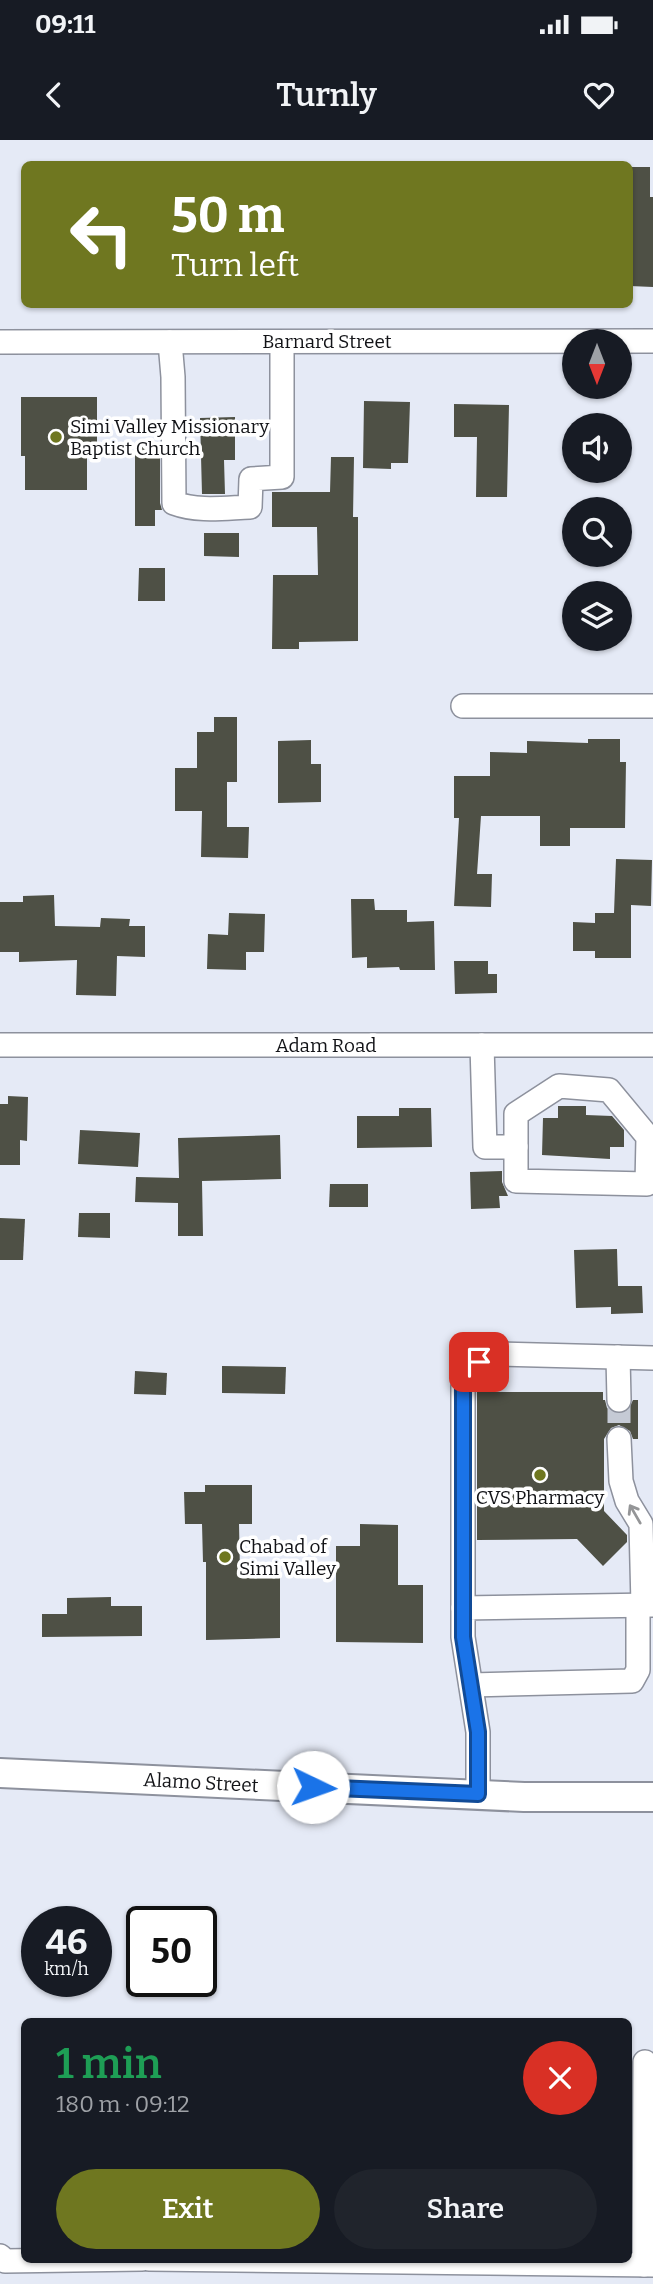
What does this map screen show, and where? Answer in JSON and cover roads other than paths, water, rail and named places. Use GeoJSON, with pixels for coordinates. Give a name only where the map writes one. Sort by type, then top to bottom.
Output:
{"type":"FeatureCollection","features":[{"type":"Feature","properties":{"kind":"main road","name":"Alamo Street"},"geometry":{"type":"LineString","coordinates":[[0,1773],[478,1794],[653,1797]]}},
{"type":"Feature","properties":{"kind":"street","name":"Barnard Street"},"geometry":{"type":"LineString","coordinates":[[0,342],[653,341]]}},
{"type":"Feature","properties":{"kind":"street"},"geometry":{"type":"LineString","coordinates":[[170,342],[173,377],[174,503],[187,508],[202,509],[250,506],[251,479],[282,477],[282,342]]}},
{"type":"Feature","properties":{"kind":"street"},"geometry":{"type":"LineString","coordinates":[[463,706],[653,706]]}},
{"type":"Feature","properties":{"kind":"street","name":"Adam Road"},"geometry":{"type":"LineString","coordinates":[[0,1045],[653,1045]]}},
{"type":"Feature","properties":{"kind":"street"},"geometry":{"type":"LineString","coordinates":[[482,1045],[485,1147],[516,1147]]}},
{"type":"Feature","properties":{"kind":"street"},"geometry":{"type":"LineString","coordinates":[[559,1086],[609,1090],[650,1137],[647,1184],[516,1181],[516,1114],[559,1086]]}},
{"type":"Feature","properties":{"kind":"street"},"geometry":{"type":"LineString","coordinates":[[478,1794],[478,1732],[463,1637],[463,1387],[466,1378],[479,1362],[502,1354],[653,1358]]}},
{"type":"Feature","properties":{"kind":"street"},"geometry":{"type":"LineString","coordinates":[[618,1357],[619,1399]]}},
{"type":"Feature","properties":{"kind":"street"},"geometry":{"type":"LineString","coordinates":[[471,1685],[632,1681],[638,1670],[645,1605],[641,1524],[627,1501],[621,1481],[619,1439]]}},
{"type":"Feature","properties":{"kind":"street"},"geometry":{"type":"LineString","coordinates":[[463,1608],[645,1605]]}},
{"type":"Feature","properties":{"kind":"street"},"geometry":{"type":"LineString","coordinates":[[555,2263],[648,2265],[642,2062]]}},
{"type":"Feature","properties":{"kind":"street"},"geometry":{"type":"LineString","coordinates":[[0,2256],[5,2262],[21,2262]]}},
{"type":"Feature","properties":{"kind":"tunnel"},"geometry":{"type":"LineString","coordinates":[[619,1400],[619,1439]]}},
{"type":"Feature","properties":{"kind":"place","name":"Simi Valley Missionary Baptist Church"},"geometry":{"type":"Point","coordinates":[56,437]}},
{"type":"Feature","properties":{"kind":"place","name":"CVS Pharmacy"},"geometry":{"type":"Point","coordinates":[540,1475]}},
{"type":"Feature","properties":{"kind":"place","name":"Chabad of Simi Valley"},"geometry":{"type":"Point","coordinates":[225,1557]}}]}
